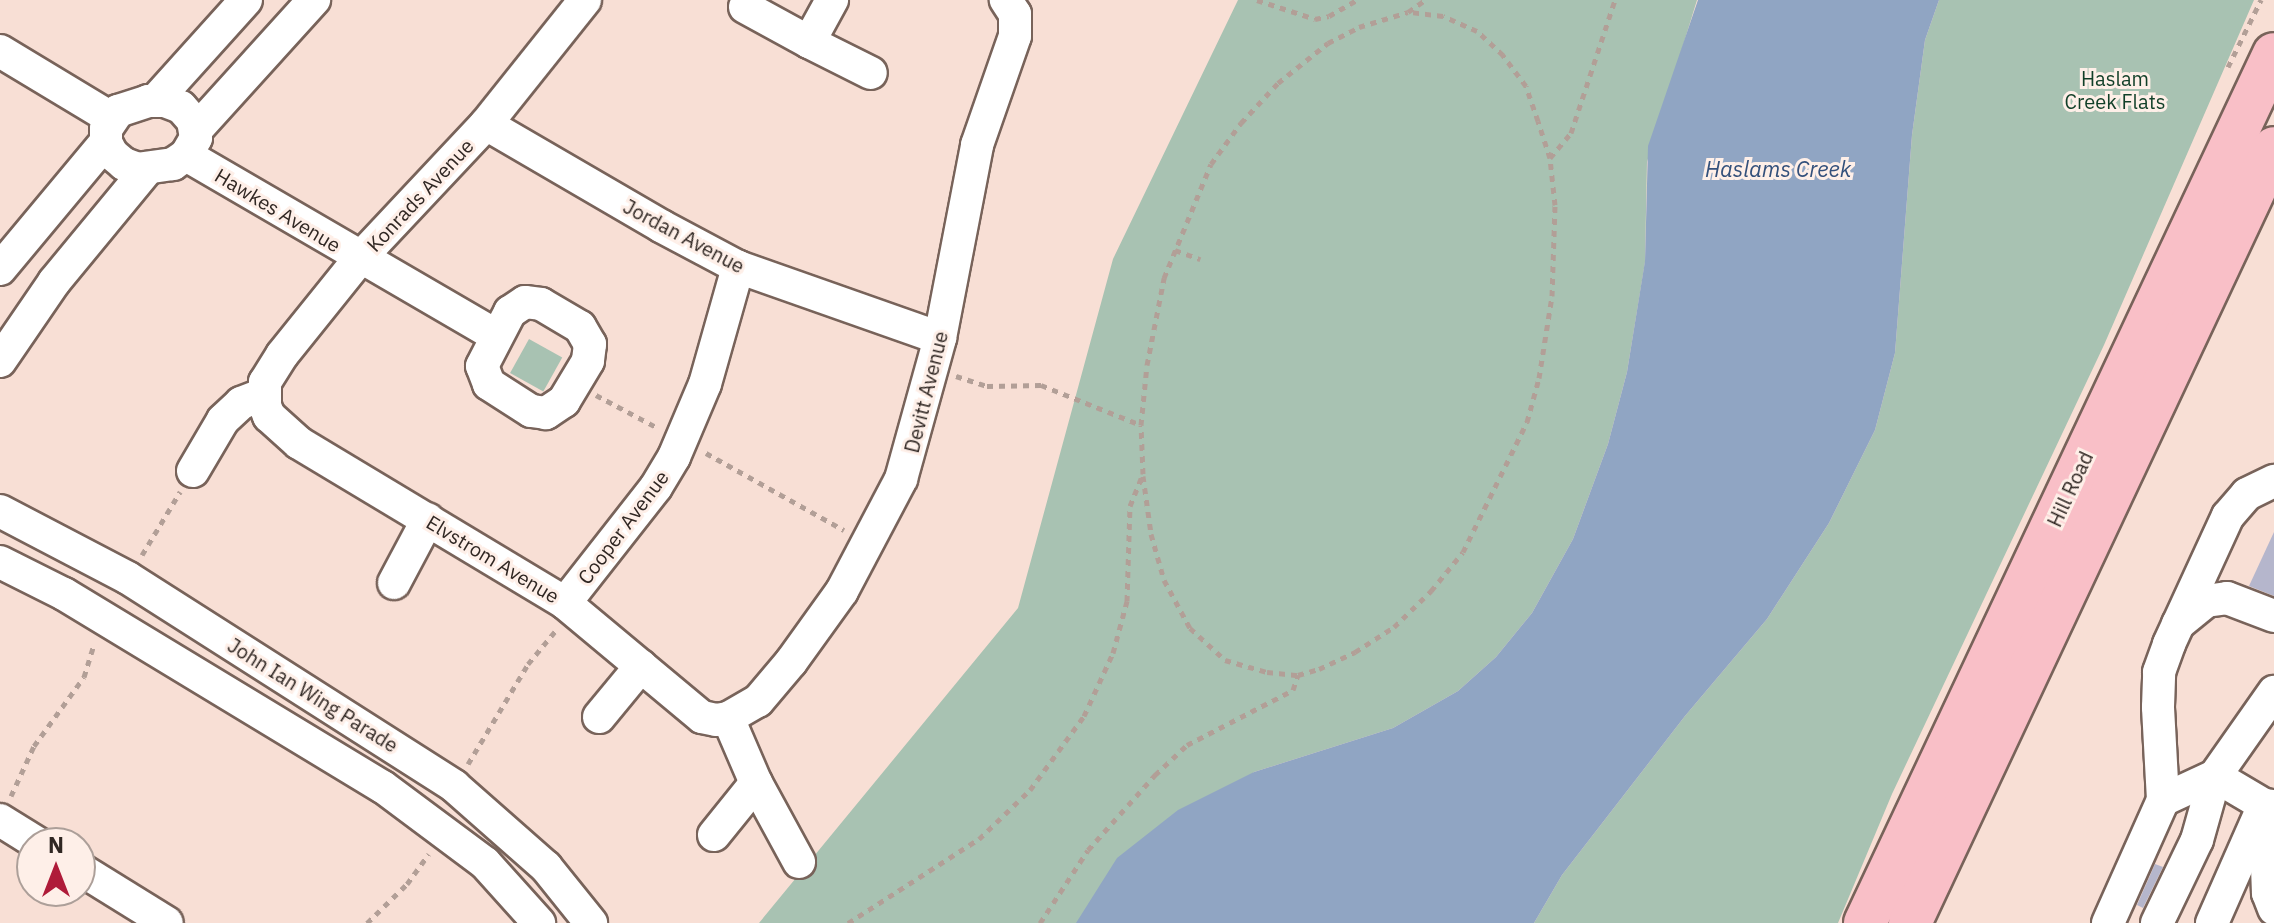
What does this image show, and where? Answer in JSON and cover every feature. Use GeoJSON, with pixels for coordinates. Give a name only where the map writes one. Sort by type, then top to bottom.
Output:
{"type":"FeatureCollection","features":[{"type":"Feature","properties":{"kind":"main road","name":"Hill Road"},"geometry":{"type":"LineString","coordinates":[[1865,923],[2274,54]]}},
{"type":"Feature","properties":{"kind":"main road","name":"Hill Road"},"geometry":{"type":"LineString","coordinates":[[1910,923],[2274,148]]}},
{"type":"Feature","properties":{"kind":"street"},"geometry":{"type":"LineString","coordinates":[[155,101],[246,0]]}},
{"type":"Feature","properties":{"kind":"street"},"geometry":{"type":"LineString","coordinates":[[0,51],[108,130],[112,154],[124,164],[147,169],[165,167],[191,142],[314,0]]}},
{"type":"Feature","properties":{"kind":"street","name":"Konrads Avenue"},"geometry":{"type":"LineString","coordinates":[[264,394],[270,370],[360,258],[486,124],[585,0]]}},
{"type":"Feature","properties":{"kind":"street"},"geometry":{"type":"LineString","coordinates":[[809,42],[832,0]]}},
{"type":"Feature","properties":{"kind":"street"},"geometry":{"type":"LineString","coordinates":[[745,7],[871,73]]}},
{"type":"Feature","properties":{"kind":"street","name":"Devitt Avenue"},"geometry":{"type":"LineString","coordinates":[[728,718],[758,701],[769,690],[842,591],[910,458],[939,342],[971,172],[984,123],[1015,36],[1011,7]]}},
{"type":"Feature","properties":{"kind":"street"},"geometry":{"type":"LineString","coordinates":[[0,269],[126,106],[155,101],[181,107],[191,142]]}},
{"type":"Feature","properties":{"kind":"street","name":"Jordan Avenue"},"geometry":{"type":"LineString","coordinates":[[486,124],[738,267],[939,342]]}},
{"type":"Feature","properties":{"kind":"street","name":"Hawkes Avenue"},"geometry":{"type":"LineString","coordinates":[[191,142],[360,258],[495,335]]}},
{"type":"Feature","properties":{"kind":"street"},"geometry":{"type":"LineString","coordinates":[[0,361],[54,282],[147,169]]}},
{"type":"Feature","properties":{"kind":"street","name":"Cooper Avenue"},"geometry":{"type":"LineString","coordinates":[[569,606],[656,487],[682,440],[705,384],[738,267]]}},
{"type":"Feature","properties":{"kind":"street"},"geometry":{"type":"LineString","coordinates":[[525,302],[541,304],[580,327],[588,337],[590,353],[574,384],[552,411],[531,411],[485,379],[482,360],[510,312],[525,302]]}},
{"type":"Feature","properties":{"kind":"street"},"geometry":{"type":"LineString","coordinates":[[193,471],[223,420],[241,403],[264,394]]}},
{"type":"Feature","properties":{"kind":"street","name":"Elvstrom Avenue"},"geometry":{"type":"LineString","coordinates":[[264,394],[269,416],[299,443],[569,606],[702,717],[728,718]]}},
{"type":"Feature","properties":{"kind":"street"},"geometry":{"type":"LineString","coordinates":[[2108,923],[2163,800],[2159,672],[2228,516],[2247,494],[2274,481]]}},
{"type":"Feature","properties":{"kind":"street","name":"John Ian Wing Parade"},"geometry":{"type":"LineString","coordinates":[[0,511],[128,578],[454,786],[546,867],[591,923]]}},
{"type":"Feature","properties":{"kind":"street"},"geometry":{"type":"LineString","coordinates":[[394,583],[428,519]]}},
{"type":"Feature","properties":{"kind":"street","name":"John Ian Wing Parade"},"geometry":{"type":"LineString","coordinates":[[0,562],[103,617],[383,787],[485,863],[539,923]]}},
{"type":"Feature","properties":{"kind":"street"},"geometry":{"type":"LineString","coordinates":[[2178,624],[2206,601],[2227,598],[2274,616]]}},
{"type":"Feature","properties":{"kind":"street"},"geometry":{"type":"LineString","coordinates":[[599,717],[641,666]]}},
{"type":"Feature","properties":{"kind":"street"},"geometry":{"type":"LineString","coordinates":[[2157,923],[2197,840],[2215,776],[2274,692]]}},
{"type":"Feature","properties":{"kind":"street"},"geometry":{"type":"LineString","coordinates":[[728,718],[756,783],[799,862]]}},
{"type":"Feature","properties":{"kind":"street"},"geometry":{"type":"LineString","coordinates":[[2163,800],[2215,776]]}},
{"type":"Feature","properties":{"kind":"street"},"geometry":{"type":"LineString","coordinates":[[2215,776],[2269,805]]}},
{"type":"Feature","properties":{"kind":"street"},"geometry":{"type":"LineString","coordinates":[[714,835],[756,783]]}},
{"type":"Feature","properties":{"kind":"street"},"geometry":{"type":"LineString","coordinates":[[2269,805],[2268,893],[2274,909]]}},
{"type":"Feature","properties":{"kind":"street"},"geometry":{"type":"LineString","coordinates":[[2212,923],[2269,805]]}},
{"type":"Feature","properties":{"kind":"street"},"geometry":{"type":"LineString","coordinates":[[96,879],[167,923]]}},
{"type":"Feature","properties":{"kind":"path"},"geometry":{"type":"LineString","coordinates":[[1257,0],[1315,19],[1329,16],[1357,0]]}},
{"type":"Feature","properties":{"kind":"path"},"geometry":{"type":"LineString","coordinates":[[1408,12],[1443,16],[1477,31],[1503,55],[1526,86],[1550,158],[1556,249],[1551,310],[1535,393],[1505,471],[1463,552],[1431,591],[1394,627],[1355,652],[1298,675],[1267,672],[1225,660],[1190,628],[1164,580],[1151,534],[1143,474],[1141,425],[1147,365],[1164,278],[1211,164],[1241,123],[1278,83],[1328,43],[1359,27],[1408,12],[1425,0]]}},
{"type":"Feature","properties":{"kind":"path"},"geometry":{"type":"LineString","coordinates":[[1550,158],[1571,133],[1615,0]]}},
{"type":"Feature","properties":{"kind":"path"},"geometry":{"type":"LineString","coordinates":[[2231,59],[2261,0]]}},
{"type":"Feature","properties":{"kind":"path"},"geometry":{"type":"LineString","coordinates":[[1175,250],[1200,259]]}},
{"type":"Feature","properties":{"kind":"path"},"geometry":{"type":"LineString","coordinates":[[939,342],[957,378],[987,386],[1041,385],[1141,425]]}},
{"type":"Feature","properties":{"kind":"path"},"geometry":{"type":"LineString","coordinates":[[574,384],[869,543]]}},
{"type":"Feature","properties":{"kind":"path"},"geometry":{"type":"LineString","coordinates":[[128,578],[193,471]]}},
{"type":"Feature","properties":{"kind":"path"},"geometry":{"type":"LineString","coordinates":[[848,923],[979,839],[1030,790],[1084,716],[1113,653],[1127,601],[1130,506],[1143,474]]}},
{"type":"Feature","properties":{"kind":"path"},"geometry":{"type":"LineString","coordinates":[[454,786],[528,664],[569,606]]}},
{"type":"Feature","properties":{"kind":"path"},"geometry":{"type":"LineString","coordinates":[[0,820],[34,746],[84,677],[103,617]]}},
{"type":"Feature","properties":{"kind":"path"},"geometry":{"type":"LineString","coordinates":[[1040,923],[1088,850],[1155,775],[1187,745],[1293,690],[1298,675]]}},
{"type":"Feature","properties":{"kind":"path"},"geometry":{"type":"LineString","coordinates":[[367,923],[407,884],[446,831]]}},
{"type":"Feature","properties":{"kind":"green space"},"geometry":{"type":"Polygon","coordinates":[[[1238,0],[1697,0],[1647,162],[1645,262],[1627,372],[1608,444],[1573,539],[1532,613],[1496,657],[1458,691],[1393,728],[1254,772],[1077,923],[759,923],[1018,608],[1113,259],[1238,0]]]}},
{"type":"Feature","properties":{"kind":"green space","name":"Haslam Creek Flats"},"geometry":{"type":"Polygon","coordinates":[[[1939,0],[2254,0],[2104,345],[1892,794],[1838,923],[1534,923],[1562,875],[1685,716],[1767,619],[1829,523],[1875,430],[1895,353],[1912,135],[1925,40],[1939,0]]]}},
{"type":"Feature","properties":{"kind":"green space"},"geometry":{"type":"Polygon","coordinates":[[[529,339],[562,357],[543,392],[510,373],[529,339]]]}},
{"type":"Feature","properties":{"kind":"water","name":"Haslams Creek"},"geometry":{"type":"Polygon","coordinates":[[[1698,0],[1939,0],[1925,40],[1912,135],[1895,353],[1875,430],[1829,523],[1767,619],[1685,716],[1562,875],[1534,923],[1076,923],[1117,858],[1178,810],[1254,772],[1393,728],[1458,691],[1496,657],[1532,613],[1573,539],[1608,444],[1627,372],[1645,261],[1648,146],[1698,0]]]}},
{"type":"Feature","properties":{"kind":"building"},"geometry":{"type":"Polygon","coordinates":[[[2274,532],[2274,596],[2249,586],[2274,532]]]}},
{"type":"Feature","properties":{"kind":"building"},"geometry":{"type":"Polygon","coordinates":[[[2155,864],[2163,867],[2143,908],[2137,905],[2155,864]]]}}]}
